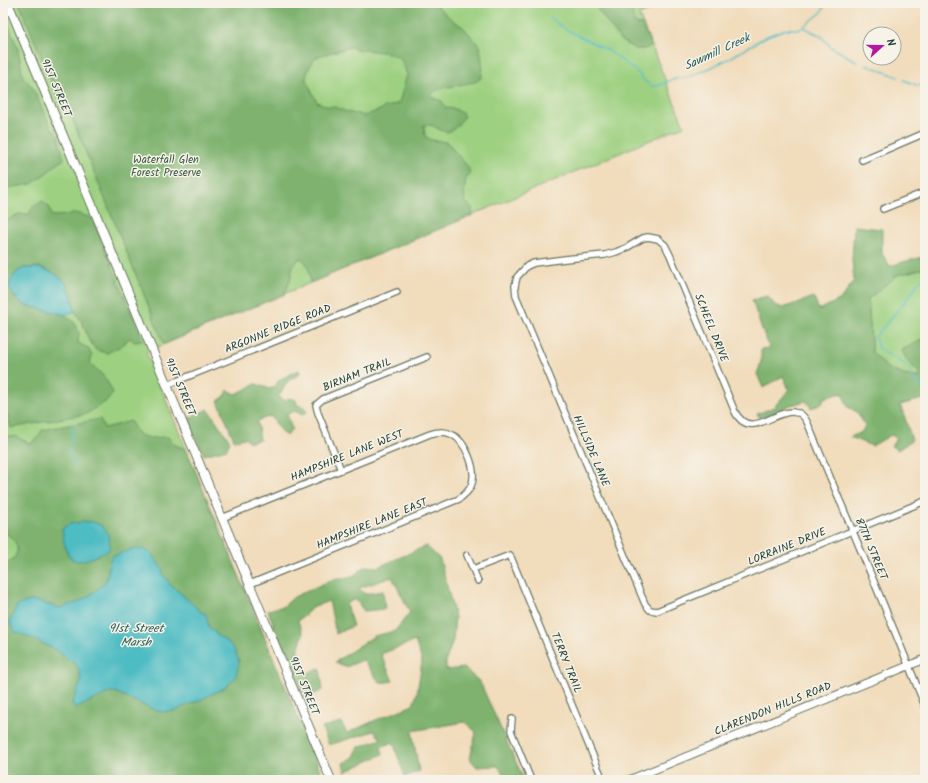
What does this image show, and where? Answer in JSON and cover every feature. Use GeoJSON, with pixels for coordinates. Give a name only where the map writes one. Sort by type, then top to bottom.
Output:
{"type":"FeatureCollection","features":[{"type":"Feature","properties":{"kind":"main road","name":"91ST STREET"},"geometry":{"type":"LineString","coordinates":[[8,3],[331,780]]}},
{"type":"Feature","properties":{"kind":"street"},"geometry":{"type":"LineString","coordinates":[[862,160],[925,133]]}},
{"type":"Feature","properties":{"kind":"street"},"geometry":{"type":"LineString","coordinates":[[884,210],[925,192]]}},
{"type":"Feature","properties":{"kind":"street","name":"SCHEEL DRIVE"},"geometry":{"type":"LineString","coordinates":[[515,290],[517,277],[523,269],[530,264],[605,255],[626,248],[643,238],[648,237],[658,239],[670,255],[738,419],[745,423],[758,424],[788,412]]}},
{"type":"Feature","properties":{"kind":"street","name":"HILLSIDE LANE"},"geometry":{"type":"LineString","coordinates":[[515,290],[516,296],[645,604],[650,610],[657,611]]}},
{"type":"Feature","properties":{"kind":"street","name":"ARGONNE RIDGE ROAD"},"geometry":{"type":"LineString","coordinates":[[167,385],[397,292]]}},
{"type":"Feature","properties":{"kind":"street","name":"BIRNAM TRAIL"},"geometry":{"type":"LineString","coordinates":[[341,470],[316,405],[323,399],[426,357]]}},
{"type":"Feature","properties":{"kind":"street","name":"87TH STREET"},"geometry":{"type":"LineString","coordinates":[[788,412],[799,413],[805,419],[925,706]]}},
{"type":"Feature","properties":{"kind":"street","name":"HAMPSHIRE LANE WEST"},"geometry":{"type":"LineString","coordinates":[[222,518],[437,432],[451,434],[459,440],[463,444],[469,459]]}},
{"type":"Feature","properties":{"kind":"street","name":"HAMPSHIRE LANE EAST"},"geometry":{"type":"LineString","coordinates":[[250,584],[459,499],[472,486],[473,471],[469,459]]}},
{"type":"Feature","properties":{"kind":"street","name":"LORRAINE DRIVE"},"geometry":{"type":"LineString","coordinates":[[657,611],[925,501]]}},
{"type":"Feature","properties":{"kind":"street"},"geometry":{"type":"LineString","coordinates":[[467,555],[478,581]]}},
{"type":"Feature","properties":{"kind":"street","name":"TERRY TRAIL"},"geometry":{"type":"LineString","coordinates":[[473,569],[510,555],[603,780]]}},
{"type":"Feature","properties":{"kind":"street","name":"CLARENDON HILLS ROAD"},"geometry":{"type":"LineString","coordinates":[[629,780],[925,659]]}},
{"type":"Feature","properties":{"kind":"street"},"geometry":{"type":"LineString","coordinates":[[512,720],[511,730],[531,780]]}},
{"type":"Feature","properties":{"kind":"green space","name":"Waterfall Glen Forest Preserve"},"geometry":{"type":"Polygon","coordinates":[[[3,3],[669,3],[639,15],[684,126],[146,352],[324,780],[3,780],[3,3]]]}},
{"type":"Feature","properties":{"kind":"green space"},"geometry":{"type":"Polygon","coordinates":[[[19,3],[434,3],[451,19],[463,27],[480,46],[483,70],[481,78],[475,82],[448,87],[432,93],[433,98],[442,101],[446,108],[455,109],[462,113],[464,117],[453,129],[446,132],[432,125],[424,125],[425,136],[431,140],[447,142],[468,167],[470,174],[466,179],[464,192],[465,201],[472,208],[473,215],[310,283],[306,263],[300,258],[293,266],[290,281],[285,294],[164,344],[67,106],[58,98],[19,3]],[[350,47],[319,56],[313,60],[307,73],[306,80],[317,102],[364,116],[384,107],[399,103],[407,75],[404,65],[399,57],[377,51],[361,51],[350,47]]]}},
{"type":"Feature","properties":{"kind":"green space"},"geometry":{"type":"Polygon","coordinates":[[[593,3],[640,3],[633,10],[634,19],[637,25],[642,24],[652,46],[644,49],[635,49],[621,41],[593,3]]]}},
{"type":"Feature","properties":{"kind":"green space"},"geometry":{"type":"Polygon","coordinates":[[[3,11],[18,49],[23,77],[31,85],[51,127],[58,135],[64,159],[32,184],[3,189],[3,11]]]}},
{"type":"Feature","properties":{"kind":"green space"},"geometry":{"type":"Polygon","coordinates":[[[43,201],[49,207],[52,216],[76,213],[92,218],[143,341],[134,342],[130,338],[119,347],[107,353],[96,350],[88,338],[83,324],[75,311],[72,297],[54,273],[39,267],[23,268],[14,275],[13,296],[24,305],[65,315],[74,322],[79,333],[78,343],[88,348],[92,356],[90,364],[104,377],[113,393],[108,400],[86,414],[11,428],[8,417],[3,409],[3,217],[6,221],[18,214],[29,214],[34,205],[43,201]]]}},
{"type":"Feature","properties":{"kind":"green space"},"geometry":{"type":"Polygon","coordinates":[[[854,226],[882,229],[882,254],[890,266],[923,257],[925,254],[925,268],[898,275],[868,299],[872,352],[887,368],[903,375],[920,378],[919,372],[907,361],[902,350],[925,338],[925,402],[923,399],[900,405],[912,440],[898,450],[891,446],[897,438],[891,435],[872,446],[850,437],[862,432],[865,425],[857,412],[848,407],[842,393],[824,398],[822,404],[811,408],[806,401],[791,405],[760,418],[757,414],[774,407],[789,390],[783,376],[763,388],[757,374],[761,362],[761,349],[770,348],[752,300],[767,296],[775,305],[783,308],[814,297],[819,310],[841,299],[854,281],[852,260],[854,226]]]}},
{"type":"Feature","properties":{"kind":"green space"},"geometry":{"type":"Polygon","coordinates":[[[925,268],[925,338],[921,339],[907,361],[919,372],[921,378],[903,375],[887,368],[872,352],[868,299],[898,274],[925,268]]]}},
{"type":"Feature","properties":{"kind":"green space"},"geometry":{"type":"Polygon","coordinates":[[[299,370],[300,374],[289,380],[278,397],[285,401],[288,398],[296,400],[297,405],[304,407],[307,412],[302,415],[295,411],[287,414],[292,429],[287,436],[282,433],[271,416],[257,421],[260,440],[250,442],[245,438],[234,440],[218,401],[225,396],[228,390],[236,394],[256,384],[270,389],[275,386],[279,380],[299,370]]]}},
{"type":"Feature","properties":{"kind":"green space"},"geometry":{"type":"Polygon","coordinates":[[[208,409],[230,441],[227,449],[204,455],[187,419],[208,409]]]}},
{"type":"Feature","properties":{"kind":"green space"},"geometry":{"type":"Polygon","coordinates":[[[100,419],[104,428],[130,421],[139,435],[150,438],[168,437],[175,445],[186,449],[324,780],[3,780],[3,564],[13,559],[16,555],[17,547],[13,539],[3,532],[3,504],[6,483],[3,474],[3,437],[18,437],[30,444],[39,436],[42,430],[100,419]]]}},
{"type":"Feature","properties":{"kind":"green space"},"geometry":{"type":"Polygon","coordinates":[[[426,546],[440,559],[455,617],[453,640],[446,660],[446,670],[464,668],[480,682],[524,780],[507,780],[498,766],[477,767],[470,759],[476,732],[465,722],[412,731],[419,771],[405,777],[393,742],[381,747],[383,754],[345,772],[343,763],[354,757],[357,748],[381,739],[374,731],[329,745],[322,728],[341,722],[347,733],[413,705],[417,693],[422,661],[415,641],[381,654],[393,681],[380,683],[363,660],[346,667],[335,662],[374,636],[395,631],[410,612],[392,577],[359,588],[365,594],[383,591],[385,609],[364,611],[355,599],[346,604],[353,626],[336,634],[329,601],[313,607],[298,621],[303,634],[297,654],[308,673],[320,668],[323,690],[306,698],[279,639],[268,610],[284,606],[294,597],[331,580],[353,576],[366,566],[378,567],[426,546]]]}},
{"type":"Feature","properties":{"kind":"water"},"geometry":{"type":"Polygon","coordinates":[[[23,268],[40,268],[54,273],[66,283],[72,297],[75,311],[65,315],[24,305],[13,295],[9,285],[14,275],[23,268]]]}},
{"type":"Feature","properties":{"kind":"water"},"geometry":{"type":"Polygon","coordinates":[[[93,522],[102,526],[109,537],[110,546],[109,550],[105,552],[80,561],[74,560],[67,553],[62,529],[69,524],[93,522]]]}},
{"type":"Feature","properties":{"kind":"water","name":"91st Street Marsh"},"geometry":{"type":"Polygon","coordinates":[[[133,549],[143,549],[151,553],[163,570],[163,576],[168,580],[170,585],[201,612],[206,614],[209,627],[233,647],[239,661],[235,678],[224,688],[174,711],[162,712],[154,710],[115,692],[110,692],[77,708],[73,707],[72,704],[81,681],[79,669],[56,650],[15,632],[10,621],[17,606],[28,601],[37,601],[59,608],[76,603],[89,596],[105,583],[110,560],[113,556],[133,549]]]}},
{"type":"Feature","properties":{"kind":"waterway","name":"Sawmill Creek"},"geometry":{"type":"LineString","coordinates":[[550,18],[567,30],[609,51],[636,71],[651,86],[658,86],[671,80],[689,77],[712,67],[767,36],[786,29],[798,29],[803,27],[821,13],[826,3]]}},
{"type":"Feature","properties":{"kind":"waterway","name":"Sawmill Creek"},"geometry":{"type":"LineString","coordinates":[[803,27],[821,36],[831,47],[858,62]]}},
{"type":"Feature","properties":{"kind":"waterway","name":"Sawmill Creek"},"geometry":{"type":"LineString","coordinates":[[869,66],[898,77]]}},
{"type":"Feature","properties":{"kind":"waterway","name":"Sawmill Creek"},"geometry":{"type":"LineString","coordinates":[[904,80],[916,85],[925,86]]}},
{"type":"Feature","properties":{"kind":"waterway"},"geometry":{"type":"LineString","coordinates":[[3,273],[12,280]]}},
{"type":"Feature","properties":{"kind":"waterway"},"geometry":{"type":"LineString","coordinates":[[925,276],[875,337],[878,348],[910,368],[915,380],[925,391]]}},
{"type":"Feature","properties":{"kind":"waterway"},"geometry":{"type":"LineString","coordinates":[[69,443],[71,441],[74,424]]}},
{"type":"Feature","properties":{"kind":"waterway"},"geometry":{"type":"LineString","coordinates":[[69,447],[70,455],[75,465]]}}]}
